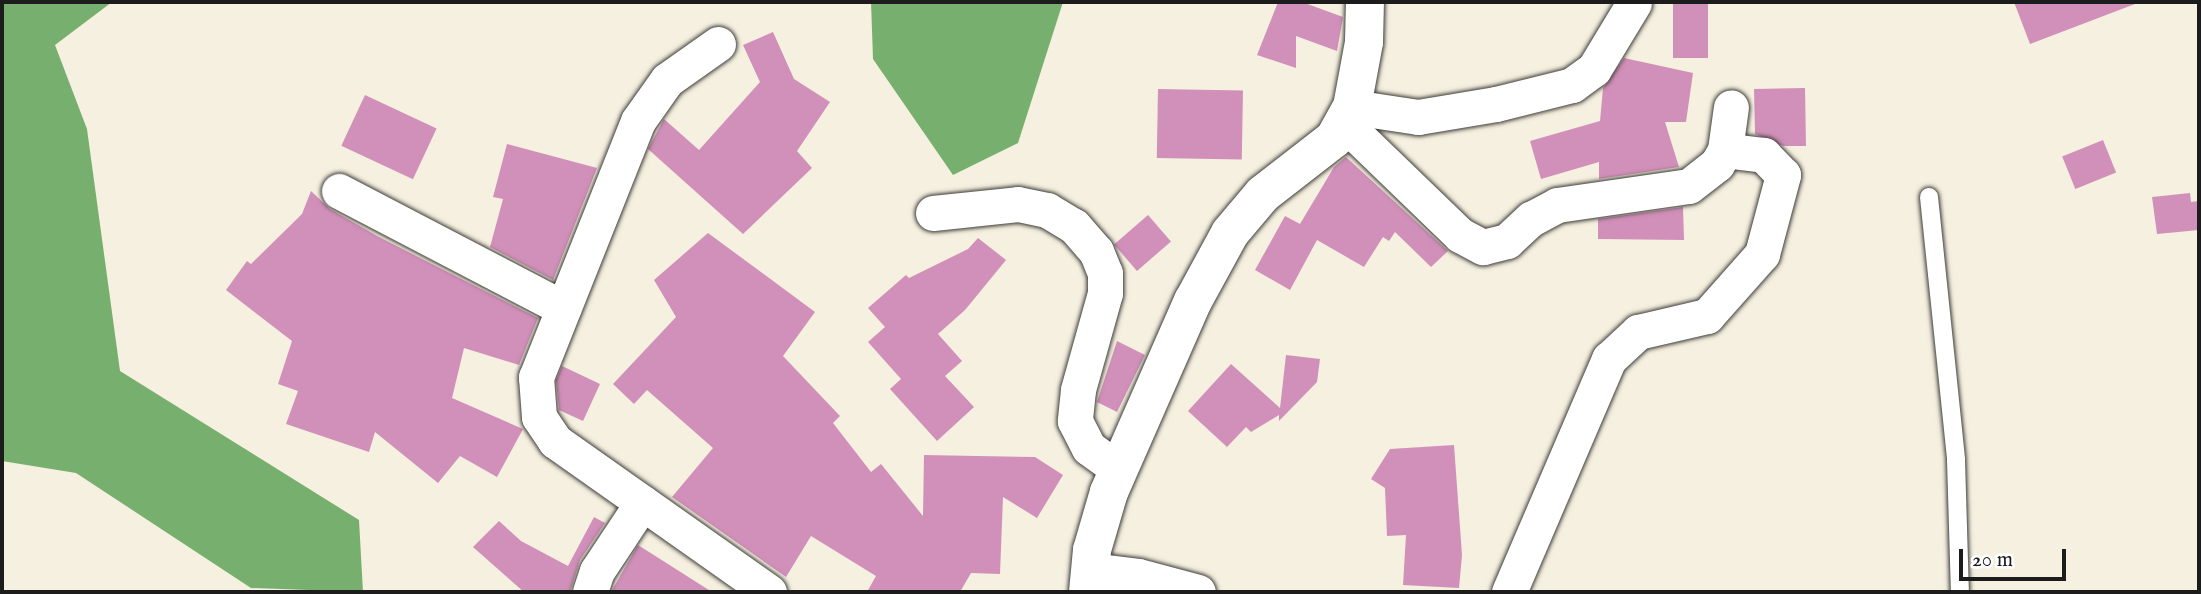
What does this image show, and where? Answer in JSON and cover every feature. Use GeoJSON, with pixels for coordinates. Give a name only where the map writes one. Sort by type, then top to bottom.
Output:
{"type":"FeatureCollection","features":[{"type":"Feature","properties":{"kind":"main road"},"geometry":{"type":"LineString","coordinates":[[1090,581],[1099,519],[1118,469],[1193,302],[1230,233],[1263,194],[1334,139],[1348,114],[1364,42],[1365,2]]}},
{"type":"Feature","properties":{"kind":"street"},"geometry":{"type":"LineString","coordinates":[[1348,114],[1418,117],[1496,104],[1572,85],[1594,69],[1634,3]]}},
{"type":"Feature","properties":{"kind":"street"},"geometry":{"type":"LineString","coordinates":[[718,44],[667,80],[638,121],[536,377],[539,417],[555,441],[769,592]]}},
{"type":"Feature","properties":{"kind":"street"},"geometry":{"type":"LineString","coordinates":[[1348,114],[1460,235],[1483,247],[1507,241],[1537,215],[1557,205],[1689,186],[1717,164],[1725,150],[1731,107]]}},
{"type":"Feature","properties":{"kind":"street"},"geometry":{"type":"LineString","coordinates":[[1509,592],[1609,359],[1637,332],[1707,316],[1762,254],[1783,176],[1764,155],[1725,150]]}},
{"type":"Feature","properties":{"kind":"street"},"geometry":{"type":"LineString","coordinates":[[339,191],[563,308]]}},
{"type":"Feature","properties":{"kind":"street"},"geometry":{"type":"LineString","coordinates":[[933,212],[1017,204],[1047,210],[1073,226],[1096,251],[1105,273],[1105,293],[1078,390],[1075,421],[1089,448],[1118,469]]}},
{"type":"Feature","properties":{"kind":"street"},"geometry":{"type":"LineString","coordinates":[[590,592],[597,571],[642,503]]}},
{"type":"Feature","properties":{"kind":"street"},"geometry":{"type":"LineString","coordinates":[[1090,581],[1138,576],[1198,592]]}},
{"type":"Feature","properties":{"kind":"lane"},"geometry":{"type":"LineString","coordinates":[[1929,197],[1956,460],[1960,592]]}},
{"type":"Feature","properties":{"kind":"green space"},"geometry":{"type":"Polygon","coordinates":[[[2,2],[112,2],[55,45],[87,129],[120,371],[359,520],[363,592],[251,588],[76,473],[2,461],[2,2]]]}},
{"type":"Feature","properties":{"kind":"green space"},"geometry":{"type":"Polygon","coordinates":[[[871,2],[1063,2],[1018,143],[953,175],[873,59],[871,2]]]}},
{"type":"Feature","properties":{"kind":"building"},"geometry":{"type":"Polygon","coordinates":[[[1278,2],[1302,2],[1343,17],[1337,51],[1296,36],[1296,68],[1257,55],[1278,2]]]}},
{"type":"Feature","properties":{"kind":"building"},"geometry":{"type":"Polygon","coordinates":[[[1673,2],[1708,2],[1708,58],[1673,58],[1673,2]]]}},
{"type":"Feature","properties":{"kind":"building"},"geometry":{"type":"Polygon","coordinates":[[[2014,2],[2134,2],[2135,4],[2030,44],[2014,2]]]}},
{"type":"Feature","properties":{"kind":"building"},"geometry":{"type":"Polygon","coordinates":[[[773,32],[794,79],[830,102],[797,151],[812,168],[743,234],[648,149],[664,119],[699,150],[760,82],[743,45],[773,32]]]}},
{"type":"Feature","properties":{"kind":"building"},"geometry":{"type":"Polygon","coordinates":[[[1624,58],[1693,73],[1686,122],[1665,122],[1679,167],[1599,179],[1599,162],[1541,179],[1530,141],[1600,121],[1603,88],[1624,58]]]}},
{"type":"Feature","properties":{"kind":"building"},"geometry":{"type":"Polygon","coordinates":[[[1805,88],[1806,146],[1783,146],[1755,134],[1754,89],[1805,88]]]}},
{"type":"Feature","properties":{"kind":"building"},"geometry":{"type":"Polygon","coordinates":[[[1158,89],[1243,90],[1242,159],[1157,158],[1158,89]]]}},
{"type":"Feature","properties":{"kind":"building"},"geometry":{"type":"Polygon","coordinates":[[[365,95],[437,128],[413,179],[341,146],[365,95]]]}},
{"type":"Feature","properties":{"kind":"building"},"geometry":{"type":"Polygon","coordinates":[[[2103,140],[2116,172],[2075,189],[2062,156],[2103,140]]]}},
{"type":"Feature","properties":{"kind":"building"},"geometry":{"type":"Polygon","coordinates":[[[507,144],[597,168],[553,280],[490,247],[503,199],[493,197],[507,144]]]}},
{"type":"Feature","properties":{"kind":"building"},"geometry":{"type":"Polygon","coordinates":[[[1346,157],[1448,251],[1431,267],[1395,232],[1389,241],[1383,237],[1364,267],[1317,240],[1290,290],[1255,270],[1285,216],[1300,224],[1334,167],[1346,157]]]}},
{"type":"Feature","properties":{"kind":"building"},"geometry":{"type":"Polygon","coordinates":[[[311,191],[330,209],[379,237],[538,318],[519,365],[464,348],[452,398],[523,429],[497,477],[460,456],[438,483],[375,432],[369,452],[286,424],[298,391],[278,384],[292,341],[226,290],[247,261],[251,264],[302,214],[311,191]]]}},
{"type":"Feature","properties":{"kind":"building"},"geometry":{"type":"Polygon","coordinates":[[[2190,193],[2191,202],[2199,201],[2199,230],[2157,234],[2152,197],[2190,193]]]}},
{"type":"Feature","properties":{"kind":"building"},"geometry":{"type":"Polygon","coordinates":[[[1683,207],[1684,240],[1598,239],[1598,219],[1683,207]]]}},
{"type":"Feature","properties":{"kind":"building"},"geometry":{"type":"Polygon","coordinates":[[[1148,215],[1171,241],[1137,271],[1114,245],[1148,215]]]}},
{"type":"Feature","properties":{"kind":"building"},"geometry":{"type":"Polygon","coordinates":[[[708,233],[815,312],[783,356],[840,416],[833,423],[871,472],[881,464],[923,516],[924,455],[1035,457],[1063,475],[1037,518],[1003,497],[1000,574],[971,573],[960,592],[867,592],[876,576],[811,536],[786,577],[672,497],[713,448],[647,390],[634,404],[613,384],[676,317],[654,280],[708,233]]]}},
{"type":"Feature","properties":{"kind":"building"},"geometry":{"type":"Polygon","coordinates":[[[978,238],[1006,260],[965,310],[938,334],[962,361],[945,376],[974,407],[937,441],[890,389],[901,379],[868,342],[885,327],[868,308],[906,275],[909,278],[968,249],[978,238]]]}},
{"type":"Feature","properties":{"kind":"building"},"geometry":{"type":"Polygon","coordinates":[[[1117,341],[1145,355],[1117,412],[1097,402],[1117,341]]]}},
{"type":"Feature","properties":{"kind":"building"},"geometry":{"type":"Polygon","coordinates":[[[1286,355],[1320,359],[1317,382],[1279,421],[1279,415],[1251,432],[1246,427],[1227,447],[1188,411],[1231,364],[1280,408],[1286,355]]]}},
{"type":"Feature","properties":{"kind":"building"},"geometry":{"type":"Polygon","coordinates":[[[562,366],[600,384],[583,421],[559,410],[556,380],[562,366]]]}},
{"type":"Feature","properties":{"kind":"building"},"geometry":{"type":"Polygon","coordinates":[[[1454,445],[1462,555],[1459,588],[1403,585],[1406,535],[1387,536],[1385,488],[1371,479],[1390,449],[1454,445]]]}},
{"type":"Feature","properties":{"kind":"building"},"geometry":{"type":"Polygon","coordinates":[[[594,517],[605,523],[580,560],[570,592],[524,592],[473,547],[499,521],[521,541],[568,566],[594,517]]]}},
{"type":"Feature","properties":{"kind":"building"},"geometry":{"type":"Polygon","coordinates":[[[638,545],[712,592],[611,592],[638,545]]]}}]}
